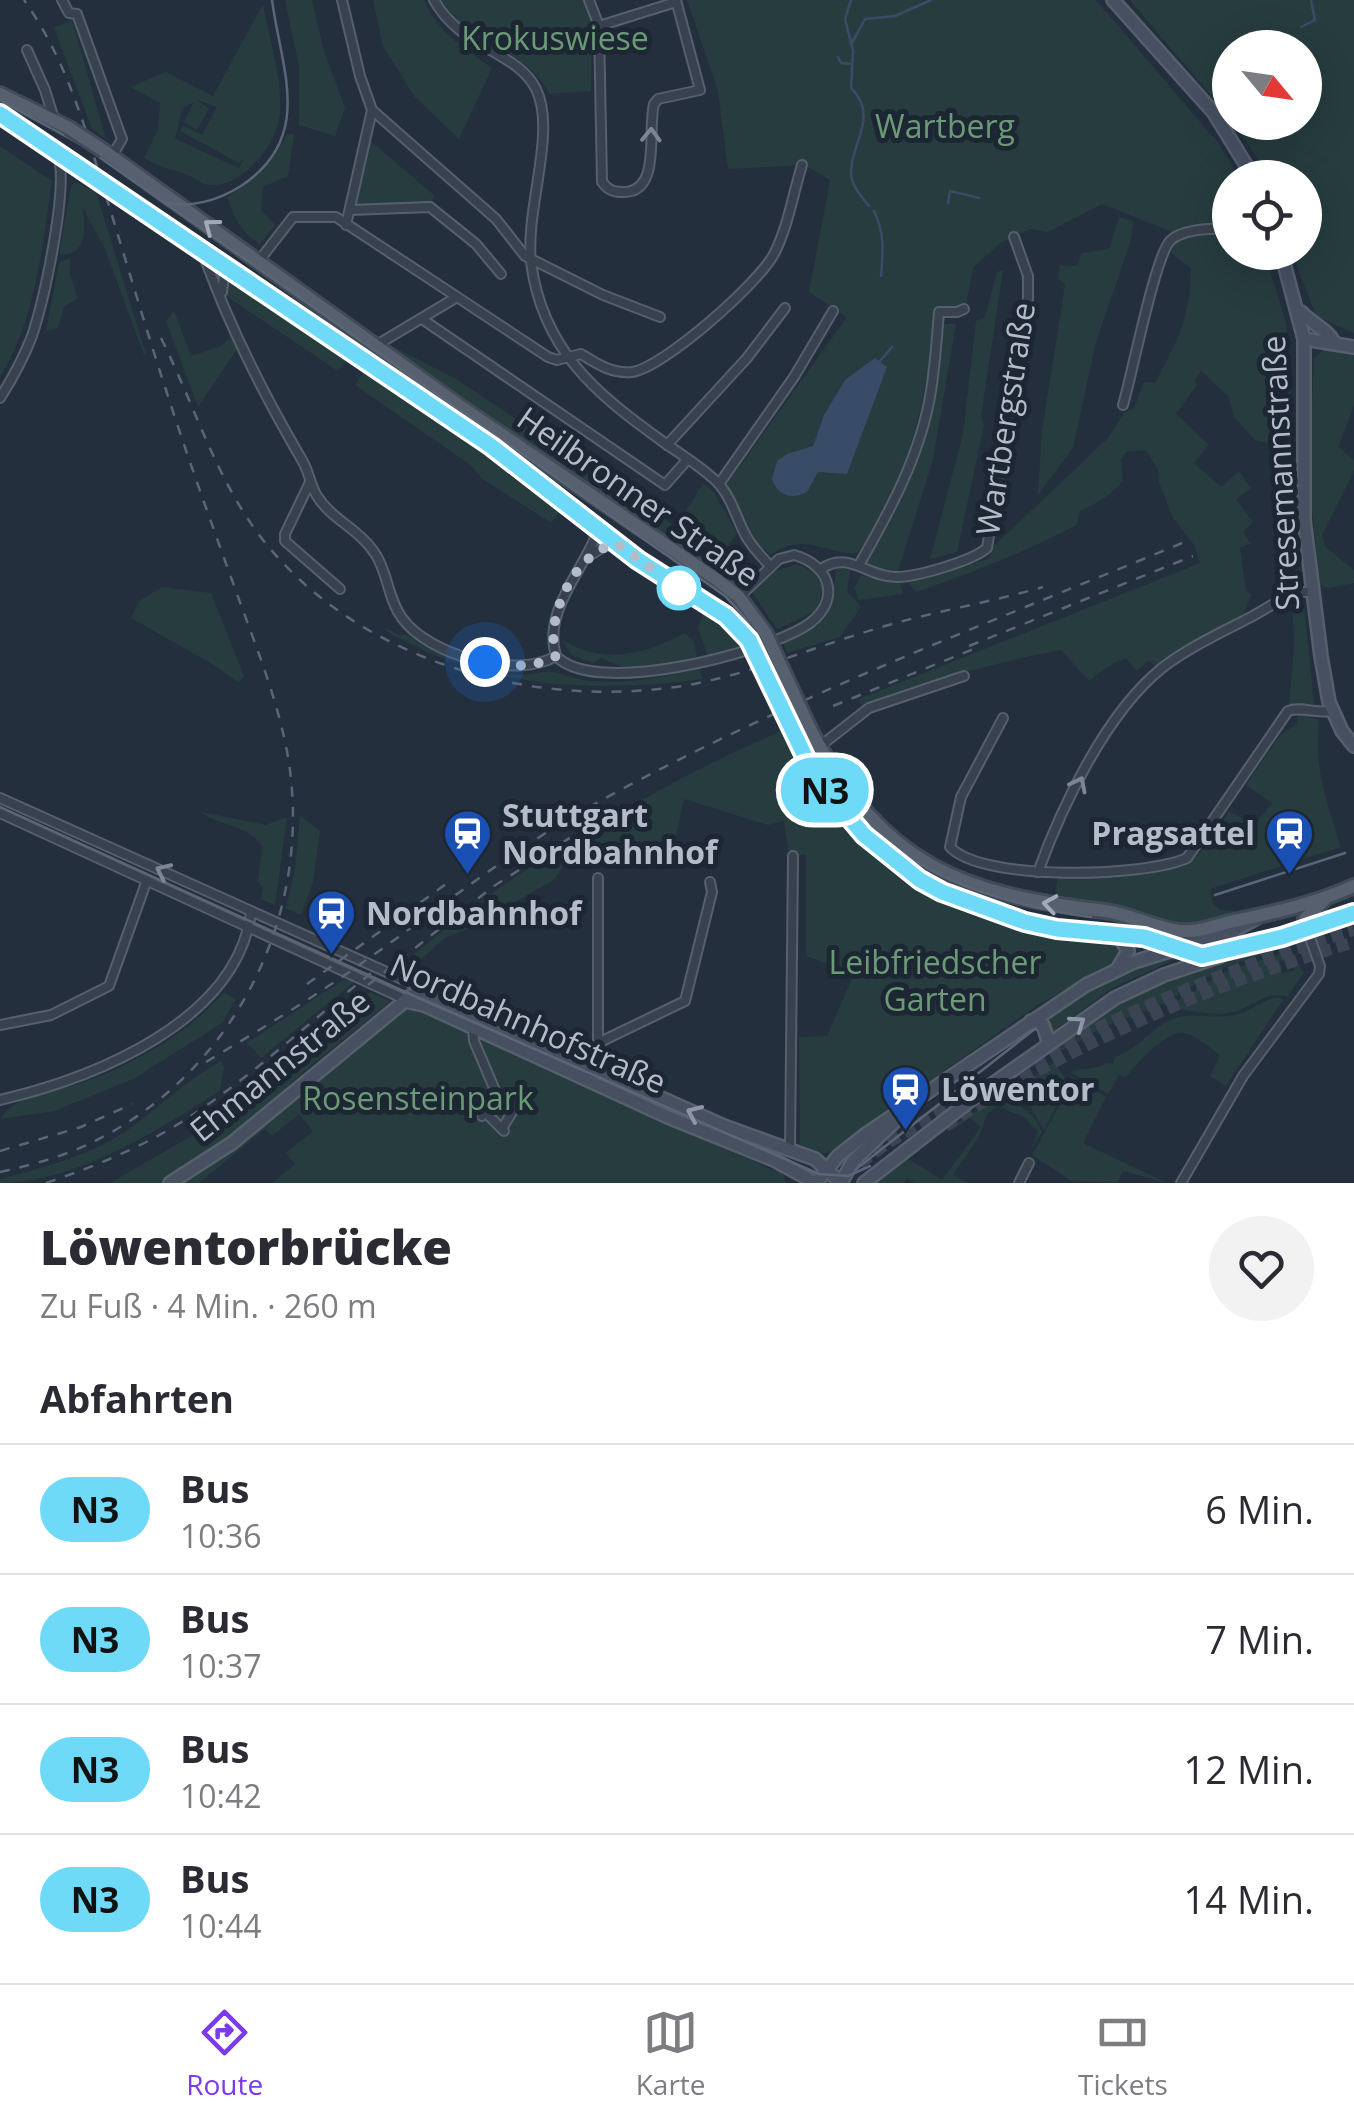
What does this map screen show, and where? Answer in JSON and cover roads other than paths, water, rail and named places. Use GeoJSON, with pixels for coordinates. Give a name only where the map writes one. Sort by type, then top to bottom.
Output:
{"type":"FeatureCollection","features":[{"type":"Feature","properties":{"kind":"main road"},"geometry":{"type":"LineString","coordinates":[[1112,0],[1208,106],[1244,160]]}},
{"type":"Feature","properties":{"kind":"main road","name":"Heilbronner Straße"},"geometry":{"type":"LineString","coordinates":[[0,94],[54,119],[108,154],[374,346],[739,596],[766,634],[819,746],[854,800],[900,847],[993,891],[1180,931],[1259,917]]}},
{"type":"Feature","properties":{"kind":"main road","name":"Heilbronner Straße"},"geometry":{"type":"LineString","coordinates":[[0,114],[516,463],[662,577],[726,616],[749,640],[810,770],[840,809],[887,856],[942,892],[1025,922],[1118,934]]}},
{"type":"Feature","properties":{"kind":"main road","name":"Stresemannstraße"},"geometry":{"type":"LineString","coordinates":[[1286,270],[1298,309],[1306,364],[1303,500],[1312,592],[1332,711],[1354,746]]}},
{"type":"Feature","properties":{"kind":"main road"},"geometry":{"type":"LineString","coordinates":[[1298,309],[1330,334],[1334,342]]}},
{"type":"Feature","properties":{"kind":"main road"},"geometry":{"type":"LineString","coordinates":[[1304,339],[1354,346]]}},
{"type":"Feature","properties":{"kind":"main road"},"geometry":{"type":"LineString","coordinates":[[1306,364],[1320,348],[1334,342]]}},
{"type":"Feature","properties":{"kind":"main road"},"geometry":{"type":"LineString","coordinates":[[816,1183],[854,1143],[1086,985],[1116,970],[1232,931],[1259,917],[1354,886]]}},
{"type":"Feature","properties":{"kind":"main road"},"geometry":{"type":"LineString","coordinates":[[1307,930],[1305,919],[1326,898]]}},
{"type":"Feature","properties":{"kind":"main road"},"geometry":{"type":"LineString","coordinates":[[1096,932],[1101,917],[1098,911]]}},
{"type":"Feature","properties":{"kind":"main road"},"geometry":{"type":"LineString","coordinates":[[1118,934],[1144,937],[1207,956],[1350,916]]}},
{"type":"Feature","properties":{"kind":"main road"},"geometry":{"type":"LineString","coordinates":[[1164,975],[1186,949],[1190,938],[1180,931]]}},
{"type":"Feature","properties":{"kind":"main road"},"geometry":{"type":"LineString","coordinates":[[1116,970],[1128,951],[1118,934]]}},
{"type":"Feature","properties":{"kind":"main road"},"geometry":{"type":"LineString","coordinates":[[864,1183],[956,1110],[1115,998],[1227,952]]}},
{"type":"Feature","properties":{"kind":"main road","name":"Nordbahnhofstraße"},"geometry":{"type":"LineString","coordinates":[[422,990],[724,1126],[815,1160],[841,1183]]}},
{"type":"Feature","properties":{"kind":"main road","name":"Ehmannstraße"},"geometry":{"type":"LineString","coordinates":[[170,1183],[232,1143],[422,990]]}},
{"type":"Feature","properties":{"kind":"main road","name":"Nordbahnhofstraße"},"geometry":{"type":"LineString","coordinates":[[404,1002],[424,1005],[774,1160],[816,1183]]}},
{"type":"Feature","properties":{"kind":"main road"},"geometry":{"type":"LineString","coordinates":[[1032,1021],[1043,1025],[1049,1044]]}},
{"type":"Feature","properties":{"kind":"main road"},"geometry":{"type":"LineString","coordinates":[[841,1183],[853,1161],[898,1121],[914,1101]]}},
{"type":"Feature","properties":{"kind":"street"},"geometry":{"type":"LineString","coordinates":[[62,0],[69,13],[77,14]]}},
{"type":"Feature","properties":{"kind":"street"},"geometry":{"type":"LineString","coordinates":[[82,0],[77,14],[122,134],[108,154]]}},
{"type":"Feature","properties":{"kind":"street"},"geometry":{"type":"LineString","coordinates":[[342,0],[372,110],[496,219],[520,253],[531,261],[660,317]]}},
{"type":"Feature","properties":{"kind":"street"},"geometry":{"type":"LineString","coordinates":[[434,0],[452,26],[523,71],[537,90],[545,124],[532,203],[531,261],[544,308],[567,357],[603,398],[719,484],[749,541],[770,566],[739,596]]}},
{"type":"Feature","properties":{"kind":"street"},"geometry":{"type":"LineString","coordinates":[[589,0],[598,26],[602,182],[611,190],[636,191],[644,184],[650,162],[652,111],[658,99],[700,90],[676,1],[598,26]]}},
{"type":"Feature","properties":{"kind":"street"},"geometry":{"type":"LineString","coordinates":[[27,50],[46,90],[54,119]]}},
{"type":"Feature","properties":{"kind":"street"},"geometry":{"type":"LineString","coordinates":[[346,224],[372,110]]}},
{"type":"Feature","properties":{"kind":"street"},"geometry":{"type":"LineString","coordinates":[[0,398],[28,346],[37,319],[62,181],[56,150]]}},
{"type":"Feature","properties":{"kind":"street"},"geometry":{"type":"LineString","coordinates":[[258,262],[292,217],[336,217],[548,357],[557,360],[582,354],[606,369],[623,373],[645,369],[664,359],[753,282],[782,237],[802,165]]}},
{"type":"Feature","properties":{"kind":"street"},"geometry":{"type":"LineString","coordinates":[[62,181],[82,167]]}},
{"type":"Feature","properties":{"kind":"street"},"geometry":{"type":"LineString","coordinates":[[350,210],[430,207],[476,244],[501,274]]}},
{"type":"Feature","properties":{"kind":"street"},"geometry":{"type":"LineString","coordinates":[[1123,404],[1170,241],[1178,235],[1212,230]]}},
{"type":"Feature","properties":{"kind":"street","name":"Wartbergstraße"},"geometry":{"type":"LineString","coordinates":[[770,566],[794,554],[821,569],[833,561],[859,565],[874,573],[906,576],[971,557],[987,548],[1028,298],[1028,276],[1014,237]]}},
{"type":"Feature","properties":{"kind":"street"},"geometry":{"type":"LineString","coordinates":[[202,248],[310,482],[326,508],[355,531],[378,557],[393,605],[404,622],[422,638],[451,652],[518,667],[556,656]]}},
{"type":"Feature","properties":{"kind":"street"},"geometry":{"type":"LineString","coordinates":[[222,297],[224,276],[236,272]]}},
{"type":"Feature","properties":{"kind":"street"},"geometry":{"type":"LineString","coordinates":[[374,346],[457,298]]}},
{"type":"Feature","properties":{"kind":"street"},"geometry":{"type":"LineString","coordinates":[[667,444],[747,358],[785,308]]}},
{"type":"Feature","properties":{"kind":"street"},"geometry":{"type":"LineString","coordinates":[[859,565],[902,483],[923,429],[939,312],[964,309]]}},
{"type":"Feature","properties":{"kind":"street"},"geometry":{"type":"LineString","coordinates":[[719,484],[794,378],[833,311]]}},
{"type":"Feature","properties":{"kind":"street","name":"Heilbronner Straße"},"geometry":{"type":"LineString","coordinates":[[422,320],[665,486],[688,460]]}},
{"type":"Feature","properties":{"kind":"street"},"geometry":{"type":"LineString","coordinates":[[310,482],[285,540],[340,588]]}},
{"type":"Feature","properties":{"kind":"street"},"geometry":{"type":"LineString","coordinates":[[592,524],[595,538],[571,579],[558,615],[553,645],[556,656],[576,670],[604,674],[686,665],[734,654],[802,629],[813,621],[828,598],[821,569]]}},
{"type":"Feature","properties":{"kind":"street"},"geometry":{"type":"LineString","coordinates":[[585,558],[604,546],[617,544]]}},
{"type":"Feature","properties":{"kind":"street"},"geometry":{"type":"LineString","coordinates":[[1038,872],[1086,770],[1136,693],[1158,671],[1196,646],[1294,592],[1312,592]]}},
{"type":"Feature","properties":{"kind":"street"},"geometry":{"type":"LineString","coordinates":[[819,746],[869,708],[964,676]]}},
{"type":"Feature","properties":{"kind":"street"},"geometry":{"type":"LineString","coordinates":[[1003,718],[961,797],[950,847],[961,856],[992,867],[1038,872],[1114,870],[1174,864],[1187,858],[1288,711],[1332,711]]}},
{"type":"Feature","properties":{"kind":"street","name":"Nordbahnhofstraße"},"geometry":{"type":"LineString","coordinates":[[0,798],[251,912],[270,917],[422,990]]}},
{"type":"Feature","properties":{"kind":"street","name":"Nordbahnhofstraße"},"geometry":{"type":"LineString","coordinates":[[0,813],[400,996],[404,1002]]}},
{"type":"Feature","properties":{"kind":"street"},"geometry":{"type":"LineString","coordinates":[[790,1149],[793,855]]}},
{"type":"Feature","properties":{"kind":"street"},"geometry":{"type":"LineString","coordinates":[[591,1082],[588,1066],[598,1043],[598,878]]}},
{"type":"Feature","properties":{"kind":"street"},"geometry":{"type":"LineString","coordinates":[[0,1025],[51,1015],[109,986],[147,880]]}},
{"type":"Feature","properties":{"kind":"street"},"geometry":{"type":"LineString","coordinates":[[598,1043],[684,1001],[712,892],[710,882]]}},
{"type":"Feature","properties":{"kind":"street"},"geometry":{"type":"LineString","coordinates":[[0,1100],[100,1067],[184,1019],[217,989],[251,912]]}},
{"type":"Feature","properties":{"kind":"street"},"geometry":{"type":"LineString","coordinates":[[1181,1183],[1243,1076],[1319,974],[1320,966],[1307,930]]}},
{"type":"Feature","properties":{"kind":"street"},"geometry":{"type":"LineString","coordinates":[[473,1027],[474,1042],[497,1095],[519,1105],[504,1129],[484,1115],[497,1095]]}},
{"type":"Feature","properties":{"kind":"street"},"geometry":{"type":"LineString","coordinates":[[1019,1183],[1029,1163]]}},
{"type":"Feature","properties":{"kind":"water"},"geometry":{"type":"Polygon","coordinates":[[[875,358],[887,367],[847,474],[818,472],[807,492],[796,496],[781,493],[772,479],[777,461],[813,446],[824,415],[845,380],[875,358]]]}},
{"type":"Feature","properties":{"kind":"waterway"},"geometry":{"type":"LineString","coordinates":[[851,0],[845,19],[853,51],[851,88],[859,98],[864,118],[851,176],[869,206]]}},
{"type":"Feature","properties":{"kind":"waterway"},"geometry":{"type":"LineString","coordinates":[[852,43],[865,19],[895,16],[931,0]]}},
{"type":"Feature","properties":{"kind":"waterway"},"geometry":{"type":"LineString","coordinates":[[1301,27],[1315,20],[1311,0]]}},
{"type":"Feature","properties":{"kind":"waterway"},"geometry":{"type":"LineString","coordinates":[[838,57],[841,63],[851,64]]}},
{"type":"Feature","properties":{"kind":"waterway"},"geometry":{"type":"LineString","coordinates":[[948,203],[950,191],[979,198]]}},
{"type":"Feature","properties":{"kind":"waterway"},"geometry":{"type":"LineString","coordinates":[[874,211],[882,235],[881,276]]}},
{"type":"Feature","properties":{"kind":"waterway"},"geometry":{"type":"LineString","coordinates":[[880,361],[892,347]]}},
{"type":"Feature","properties":{"kind":"tunnel"},"geometry":{"type":"LineString","coordinates":[[1032,1060],[1190,988],[1354,930]]}},
{"type":"Feature","properties":{"kind":"tunnel"},"geometry":{"type":"LineString","coordinates":[[945,1126],[1042,1068],[1143,1019],[1354,942]]}},
{"type":"Feature","properties":{"kind":"tunnel"},"geometry":{"type":"LineString","coordinates":[[845,1174],[889,1142],[988,1083]]}},
{"type":"Feature","properties":{"kind":"tram line"},"geometry":{"type":"LineString","coordinates":[[166,203],[195,204],[233,191],[264,167],[278,146],[286,124],[288,100],[272,0]]}},
{"type":"Feature","properties":{"kind":"tram line"},"geometry":{"type":"LineString","coordinates":[[0,100],[85,147],[725,596],[762,645],[804,734],[829,776],[857,812],[888,841],[959,883],[1000,898],[1091,917]]}},
{"type":"Feature","properties":{"kind":"tram line"},"geometry":{"type":"LineString","coordinates":[[0,807],[423,1000],[819,1174],[848,1176],[870,1166]]}},
{"type":"Feature","properties":{"kind":"tram line"},"geometry":{"type":"LineString","coordinates":[[1215,895],[1345,853]]}},
{"type":"Feature","properties":{"kind":"tram line"},"geometry":{"type":"LineString","coordinates":[[855,1170],[1036,1028]]}},
{"type":"Feature","properties":{"kind":"railway"},"geometry":{"type":"LineString","coordinates":[[0,1172],[70,1152],[133,1119],[180,1082],[219,1038],[250,988],[274,934],[288,877],[293,817],[288,757],[268,680],[175,417],[79,109],[50,42],[24,0]]}},
{"type":"Feature","properties":{"kind":"railway"},"geometry":{"type":"LineString","coordinates":[[161,338],[219,468],[263,540],[304,583],[351,619],[403,648],[459,669],[517,684],[576,691],[636,691],[694,684],[896,623],[1043,587]]}},
{"type":"Feature","properties":{"kind":"railway"},"geometry":{"type":"LineString","coordinates":[[206,1062],[332,984],[530,844],[657,771],[882,666],[1187,541]]}},
{"type":"Feature","properties":{"kind":"railway"},"geometry":{"type":"LineString","coordinates":[[969,646],[1193,556]]}},
{"type":"Feature","properties":{"kind":"railway"},"geometry":{"type":"LineString","coordinates":[[833,706],[981,646]]}},
{"type":"Feature","properties":{"kind":"railway"},"geometry":{"type":"LineString","coordinates":[[368,985],[494,886],[620,806]]}},
{"type":"Feature","properties":{"kind":"railway"},"geometry":{"type":"LineString","coordinates":[[307,984],[453,879]]}},
{"type":"Feature","properties":{"kind":"railway"},"geometry":{"type":"LineString","coordinates":[[46,1183],[115,1157],[180,1123],[255,1069],[375,970]]}},
{"type":"Feature","properties":{"kind":"railway"},"geometry":{"type":"LineString","coordinates":[[0,1151],[81,1127],[132,1104]]}},
{"type":"Feature","properties":{"kind":"place","name":"Stuttgart Nordbahnhof"},"geometry":{"type":"Point","coordinates":[467,876]}},
{"type":"Feature","properties":{"kind":"place","name":"Pragsattel"},"geometry":{"type":"Point","coordinates":[1290,876]}},
{"type":"Feature","properties":{"kind":"place","name":"Nordbahnhof"},"geometry":{"type":"Point","coordinates":[331,956]}},
{"type":"Feature","properties":{"kind":"place","name":"Löwentor"},"geometry":{"type":"Point","coordinates":[906,1132]}},
{"type":"Feature","properties":{"kind":"park label","name":"Krokuswiese"},"geometry":{"type":"Point","coordinates":[555,39]}},
{"type":"Feature","properties":{"kind":"park label","name":"Wartberg"},"geometry":{"type":"Point","coordinates":[945,127]}},
{"type":"Feature","properties":{"kind":"park label","name":"Leibfriedscher Garten"},"geometry":{"type":"Point","coordinates":[935,982]}},
{"type":"Feature","properties":{"kind":"park label","name":"Rosensteinpark"},"geometry":{"type":"Point","coordinates":[418,1099]}}]}
